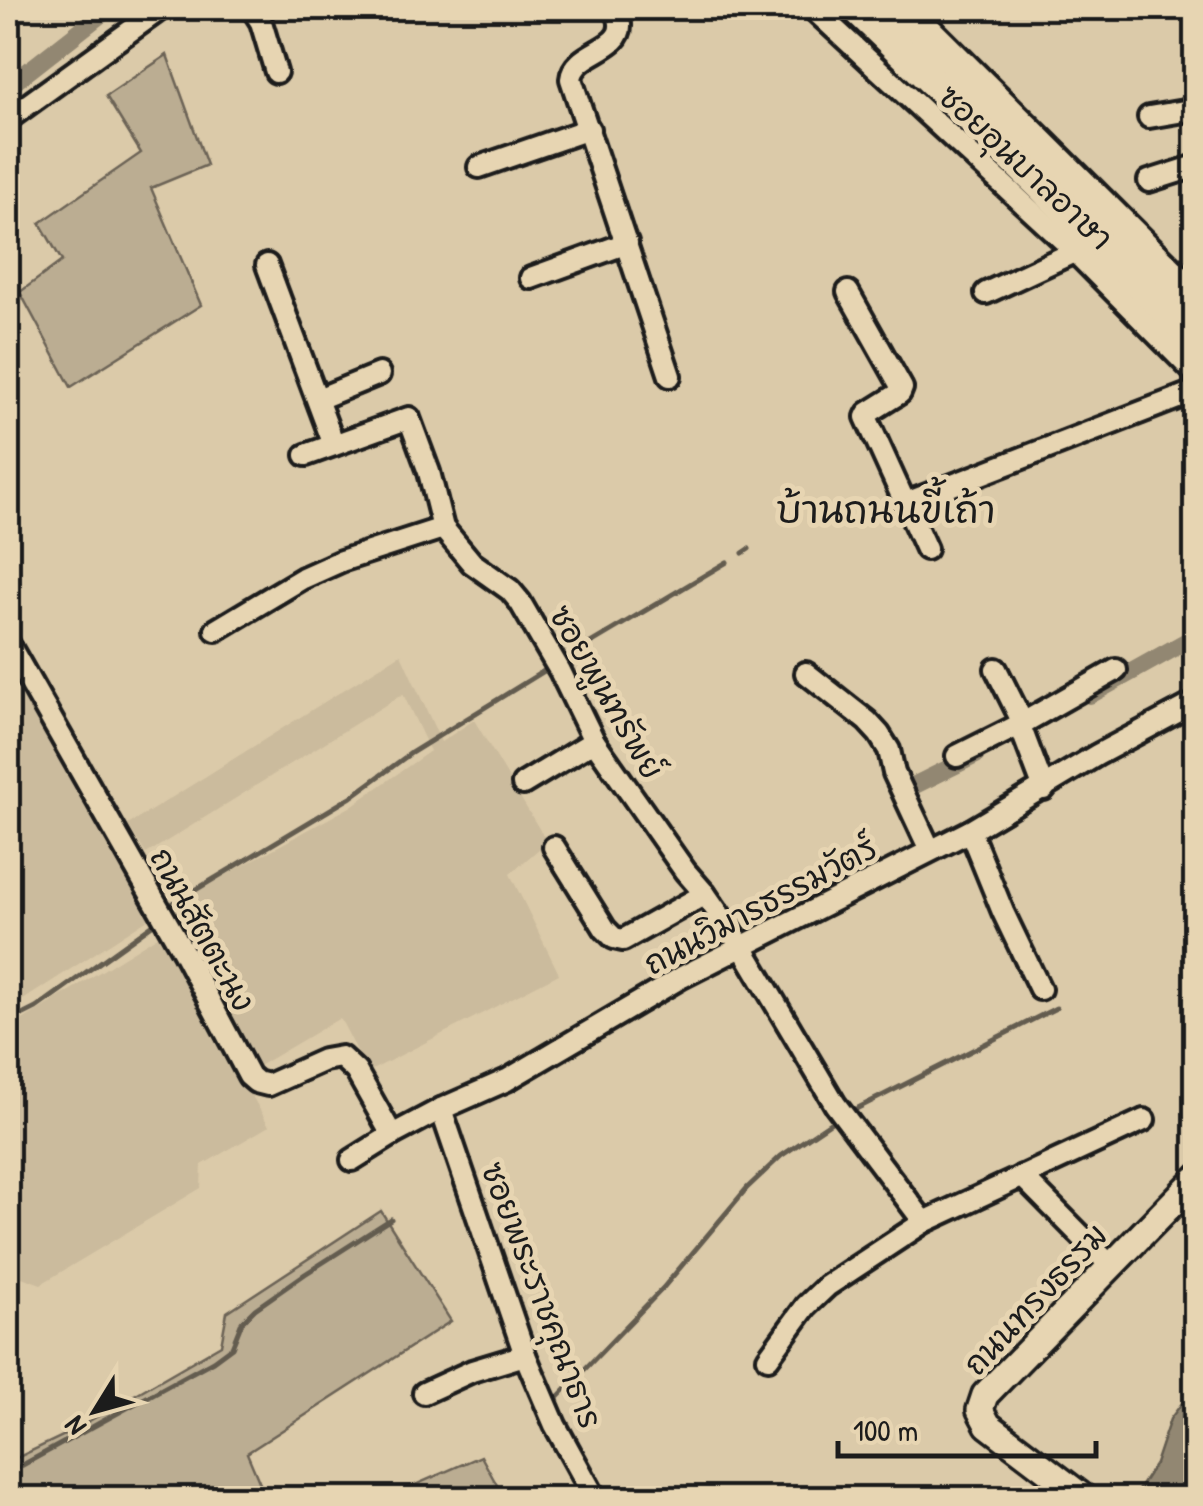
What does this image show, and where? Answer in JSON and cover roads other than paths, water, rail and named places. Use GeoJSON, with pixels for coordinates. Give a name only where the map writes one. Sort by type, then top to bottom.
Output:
{"type":"FeatureCollection","features":[{"type":"Feature","properties":{"kind":"main road"},"geometry":{"type":"LineString","coordinates":[[858,8],[1196,339]]}},
{"type":"Feature","properties":{"kind":"main road"},"geometry":{"type":"LineString","coordinates":[[902,8],[1196,300]]}},
{"type":"Feature","properties":{"kind":"street"},"geometry":{"type":"LineString","coordinates":[[8,120],[162,8]]}},
{"type":"Feature","properties":{"kind":"street"},"geometry":{"type":"LineString","coordinates":[[252,8],[261,22],[276,72]]}},
{"type":"Feature","properties":{"kind":"street"},"geometry":{"type":"LineString","coordinates":[[616,8],[621,26],[615,40],[578,63],[571,71],[571,79],[670,376]]}},
{"type":"Feature","properties":{"kind":"street","name":"ซอยอุนบาลอาษา"},"geometry":{"type":"LineString","coordinates":[[812,8],[1074,252],[1196,374]]}},
{"type":"Feature","properties":{"kind":"street"},"geometry":{"type":"LineString","coordinates":[[1149,117],[1196,108]]}},
{"type":"Feature","properties":{"kind":"street"},"geometry":{"type":"LineString","coordinates":[[479,167],[589,130]]}},
{"type":"Feature","properties":{"kind":"street"},"geometry":{"type":"LineString","coordinates":[[1149,181],[1196,166]]}},
{"type":"Feature","properties":{"kind":"street"},"geometry":{"type":"LineString","coordinates":[[530,278],[627,243]]}},
{"type":"Feature","properties":{"kind":"street"},"geometry":{"type":"LineString","coordinates":[[986,293],[1074,252]]}},
{"type":"Feature","properties":{"kind":"street"},"geometry":{"type":"LineString","coordinates":[[266,265],[334,445]]}},
{"type":"Feature","properties":{"kind":"street"},"geometry":{"type":"LineString","coordinates":[[848,292],[902,388],[866,415],[926,550]]}},
{"type":"Feature","properties":{"kind":"street"},"geometry":{"type":"LineString","coordinates":[[318,399],[379,374]]}},
{"type":"Feature","properties":{"kind":"street"},"geometry":{"type":"LineString","coordinates":[[906,503],[1196,391]]}},
{"type":"Feature","properties":{"kind":"street","name":"ซอยพูนทรัพย์"},"geometry":{"type":"LineString","coordinates":[[306,454],[409,418],[429,472],[442,528],[472,563],[510,590],[520,602],[594,741],[742,947],[836,1104],[924,1222]]}},
{"type":"Feature","properties":{"kind":"street"},"geometry":{"type":"LineString","coordinates":[[216,630],[303,578],[341,561],[442,528]]}},
{"type":"Feature","properties":{"kind":"street","name":"ถนนสัตตะนง"},"geometry":{"type":"LineString","coordinates":[[8,642],[249,1076],[268,1086],[324,1060],[341,1057],[356,1071],[392,1135]]}},
{"type":"Feature","properties":{"kind":"street"},"geometry":{"type":"LineString","coordinates":[[996,670],[1023,723],[1022,730],[1044,789]]}},
{"type":"Feature","properties":{"kind":"street"},"geometry":{"type":"LineString","coordinates":[[956,756],[1116,670]]}},
{"type":"Feature","properties":{"kind":"street"},"geometry":{"type":"LineString","coordinates":[[806,673],[880,734],[930,850]]}},
{"type":"Feature","properties":{"kind":"street","name":"ถนนวิมารธรรมวัตร์"},"geometry":{"type":"LineString","coordinates":[[352,1160],[392,1135],[508,1080],[682,977],[970,831],[1097,755],[1196,702]]}},
{"type":"Feature","properties":{"kind":"street"},"geometry":{"type":"LineString","coordinates":[[524,784],[594,741]]}},
{"type":"Feature","properties":{"kind":"street"},"geometry":{"type":"LineString","coordinates":[[970,831],[1040,989]]}},
{"type":"Feature","properties":{"kind":"street"},"geometry":{"type":"LineString","coordinates":[[554,847],[614,938],[623,940],[705,894]]}},
{"type":"Feature","properties":{"kind":"street","name":"ซอยพระราชคุณาธาร"},"geometry":{"type":"LineString","coordinates":[[441,1110],[525,1354],[555,1425],[595,1498]]}},
{"type":"Feature","properties":{"kind":"street"},"geometry":{"type":"LineString","coordinates":[[768,1358],[806,1306],[828,1286],[924,1222],[1144,1120]]}},
{"type":"Feature","properties":{"kind":"street"},"geometry":{"type":"LineString","coordinates":[[1022,1176],[1110,1265]]}},
{"type":"Feature","properties":{"kind":"street","name":"ถนนทรงธรรม"},"geometry":{"type":"LineString","coordinates":[[1084,1498],[988,1426],[980,1410],[985,1394],[1196,1179]]}},
{"type":"Feature","properties":{"kind":"street"},"geometry":{"type":"LineString","coordinates":[[424,1393],[472,1371],[525,1354]]}},
{"type":"Feature","properties":{"kind":"waterway"},"geometry":{"type":"LineString","coordinates":[[8,87],[109,8]]}},
{"type":"Feature","properties":{"kind":"waterway"},"geometry":{"type":"LineString","coordinates":[[743,553],[749,549]]}},
{"type":"Feature","properties":{"kind":"waterway"},"geometry":{"type":"LineString","coordinates":[[562,660],[727,562]]}},
{"type":"Feature","properties":{"kind":"waterway"},"geometry":{"type":"LineString","coordinates":[[1090,695],[1196,636]]}},
{"type":"Feature","properties":{"kind":"waterway"},"geometry":{"type":"LineString","coordinates":[[172,904],[351,797],[411,753],[544,671]]}},
{"type":"Feature","properties":{"kind":"waterway"},"geometry":{"type":"LineString","coordinates":[[909,788],[976,755]]}},
{"type":"Feature","properties":{"kind":"waterway"},"geometry":{"type":"LineString","coordinates":[[8,1022],[36,1008],[152,925]]}},
{"type":"Feature","properties":{"kind":"waterway"},"geometry":{"type":"LineString","coordinates":[[856,1109],[1056,1008]]}},
{"type":"Feature","properties":{"kind":"waterway"},"geometry":{"type":"LineString","coordinates":[[554,1401],[663,1288],[747,1188],[781,1156],[836,1119]]}},
{"type":"Feature","properties":{"kind":"waterway"},"geometry":{"type":"LineString","coordinates":[[8,1473],[213,1361],[232,1347],[242,1322],[255,1309],[391,1219]]}},
{"type":"Feature","properties":{"kind":"district","name":"บ้านถนนขี้เถ้า"},"geometry":{"type":"Point","coordinates":[886,509]}}]}
